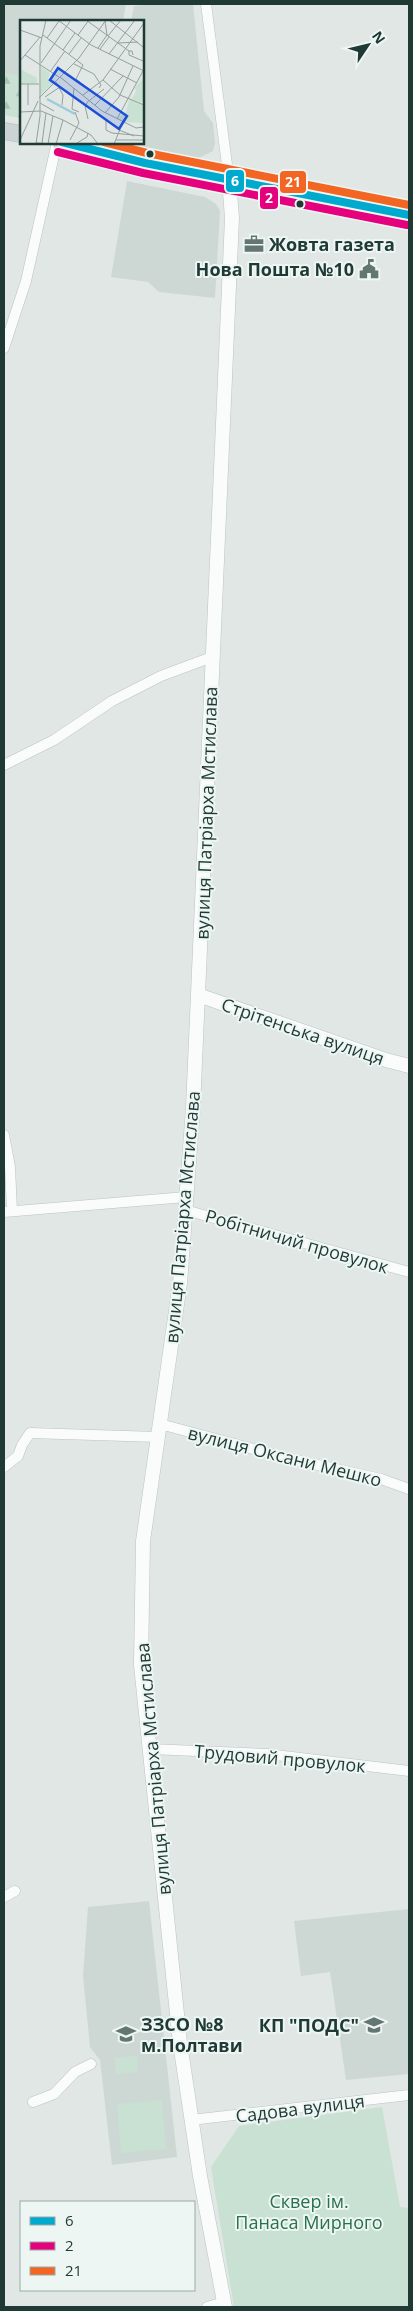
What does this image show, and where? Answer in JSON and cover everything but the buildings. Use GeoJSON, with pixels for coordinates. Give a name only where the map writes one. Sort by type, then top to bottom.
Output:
{"type":"FeatureCollection","features":[{"type":"Feature","properties":{"kind":"main road"},"geometry":{"type":"LineString","coordinates":[[4,131],[20,134]]}},
{"type":"Feature","properties":{"kind":"main road"},"geometry":{"type":"LineString","coordinates":[[67,144],[145,163],[409,215]]}},
{"type":"Feature","properties":{"kind":"main road","name":"вулиця Патріарха Мстислава"},"geometry":{"type":"LineString","coordinates":[[225,2305],[191,2120],[180,2044],[140,1666],[143,1541],[180,1283],[193,1108],[232,218],[229,180]]}},
{"type":"Feature","properties":{"kind":"main road","name":"Стрітенська вулиця"},"geometry":{"type":"LineString","coordinates":[[198,994],[386,1060],[409,1066]]}},
{"type":"Feature","properties":{"kind":"street"},"geometry":{"type":"LineString","coordinates":[[206,4],[218,108],[229,180]]}},
{"type":"Feature","properties":{"kind":"street"},"geometry":{"type":"LineString","coordinates":[[4,346],[26,281],[59,144]]}},
{"type":"Feature","properties":{"kind":"street"},"geometry":{"type":"LineString","coordinates":[[4,765],[54,740],[112,701],[162,676],[212,657]]}},
{"type":"Feature","properties":{"kind":"street"},"geometry":{"type":"LineString","coordinates":[[4,1135],[10,1167],[8,1212],[186,1204]]}},
{"type":"Feature","properties":{"kind":"street","name":"Робітничий провулок"},"geometry":{"type":"LineString","coordinates":[[186,1204],[409,1272]]}},
{"type":"Feature","properties":{"kind":"street","name":"вулиця Оксани Мешко"},"geometry":{"type":"LineString","coordinates":[[4,1467],[18,1456],[22,1445],[30,1433],[159,1431],[381,1479],[409,1489]]}},
{"type":"Feature","properties":{"kind":"street","name":"Трудовий провулок"},"geometry":{"type":"LineString","coordinates":[[150,1749],[267,1754],[409,1771]]}},
{"type":"Feature","properties":{"kind":"street"},"geometry":{"type":"LineString","coordinates":[[4,1896],[15,1891]]}},
{"type":"Feature","properties":{"kind":"street"},"geometry":{"type":"LineString","coordinates":[[34,2102],[54,2094],[75,2072],[91,2064]]}},
{"type":"Feature","properties":{"kind":"street","name":"Садова вулиця"},"geometry":{"type":"LineString","coordinates":[[191,2120],[409,2095]]}},
{"type":"Feature","properties":{"kind":"street"},"geometry":{"type":"LineString","coordinates":[[207,2307],[225,2305]]}},
{"type":"Feature","properties":{"kind":"shaded area"},"geometry":{"type":"Polygon","coordinates":[[[4,4],[126,4],[123,20],[20,20],[20,77],[4,73],[4,4]]]}},
{"type":"Feature","properties":{"kind":"shaded area"},"geometry":{"type":"Polygon","coordinates":[[[193,4],[204,111],[213,123],[215,143],[213,151],[199,158],[122,144],[144,144],[144,20],[131,20],[134,6],[193,4]]]}},
{"type":"Feature","properties":{"kind":"shaded area"},"geometry":{"type":"Polygon","coordinates":[[[127,181],[205,197],[216,204],[220,211],[215,298],[159,292],[148,282],[111,277],[127,181]]]}},
{"type":"Feature","properties":{"kind":"shaded area","name":"ЗЗСО №8 м.Полтави"},"geometry":{"type":"Polygon","coordinates":[[[149,1901],[177,2157],[112,2165],[100,2060],[90,2047],[83,1976],[88,1907],[149,1901]]]}},
{"type":"Feature","properties":{"kind":"shaded area","name":"КП \"ПОДС\""},"geometry":{"type":"Polygon","coordinates":[[[409,1909],[409,2074],[346,2080],[330,1972],[301,1976],[294,1921],[409,1909]]]}},
{"type":"Feature","properties":{"kind":"green space"},"geometry":{"type":"Polygon","coordinates":[[[4,73],[20,77],[20,118],[4,115],[4,73]]]}},
{"type":"Feature","properties":{"kind":"green space"},"geometry":{"type":"Polygon","coordinates":[[[137,2056],[138,2072],[116,2074],[115,2058],[137,2056]]]}},
{"type":"Feature","properties":{"kind":"green space"},"geometry":{"type":"Polygon","coordinates":[[[162,2100],[166,2149],[121,2153],[117,2104],[162,2100]]]}},
{"type":"Feature","properties":{"kind":"green space","name":"Сквер ім. Панаса Мирного"},"geometry":{"type":"Polygon","coordinates":[[[382,2107],[400,2207],[409,2208],[409,2307],[234,2307],[211,2167],[239,2126],[382,2107]]]}},
{"type":"Feature","properties":{"kind":"transit line","name":"6"},"geometry":{"type":"LineString","coordinates":[[70,144],[145,163],[409,215]]}},
{"type":"Feature","properties":{"kind":"transit line","name":"21"},"geometry":{"type":"LineString","coordinates":[[112,144],[147,153],[409,205]]}},
{"type":"Feature","properties":{"kind":"transit line","name":"2"},"geometry":{"type":"LineString","coordinates":[[58,152],[143,173],[407,225]]}},
{"type":"Feature","properties":{"kind":"place","name":"Жовта газета"},"geometry":{"type":"Point","coordinates":[254,244]}},
{"type":"Feature","properties":{"kind":"place","name":"Нова Пошта №10"},"geometry":{"type":"Point","coordinates":[369,269]}},
{"type":"Feature","properties":{"kind":"place","name":"КП \"ПОДС\""},"geometry":{"type":"Point","coordinates":[374,2025]}},
{"type":"Feature","properties":{"kind":"place","name":"ЗЗСО №8 м.Полтави"},"geometry":{"type":"Point","coordinates":[126,2034]}}]}
